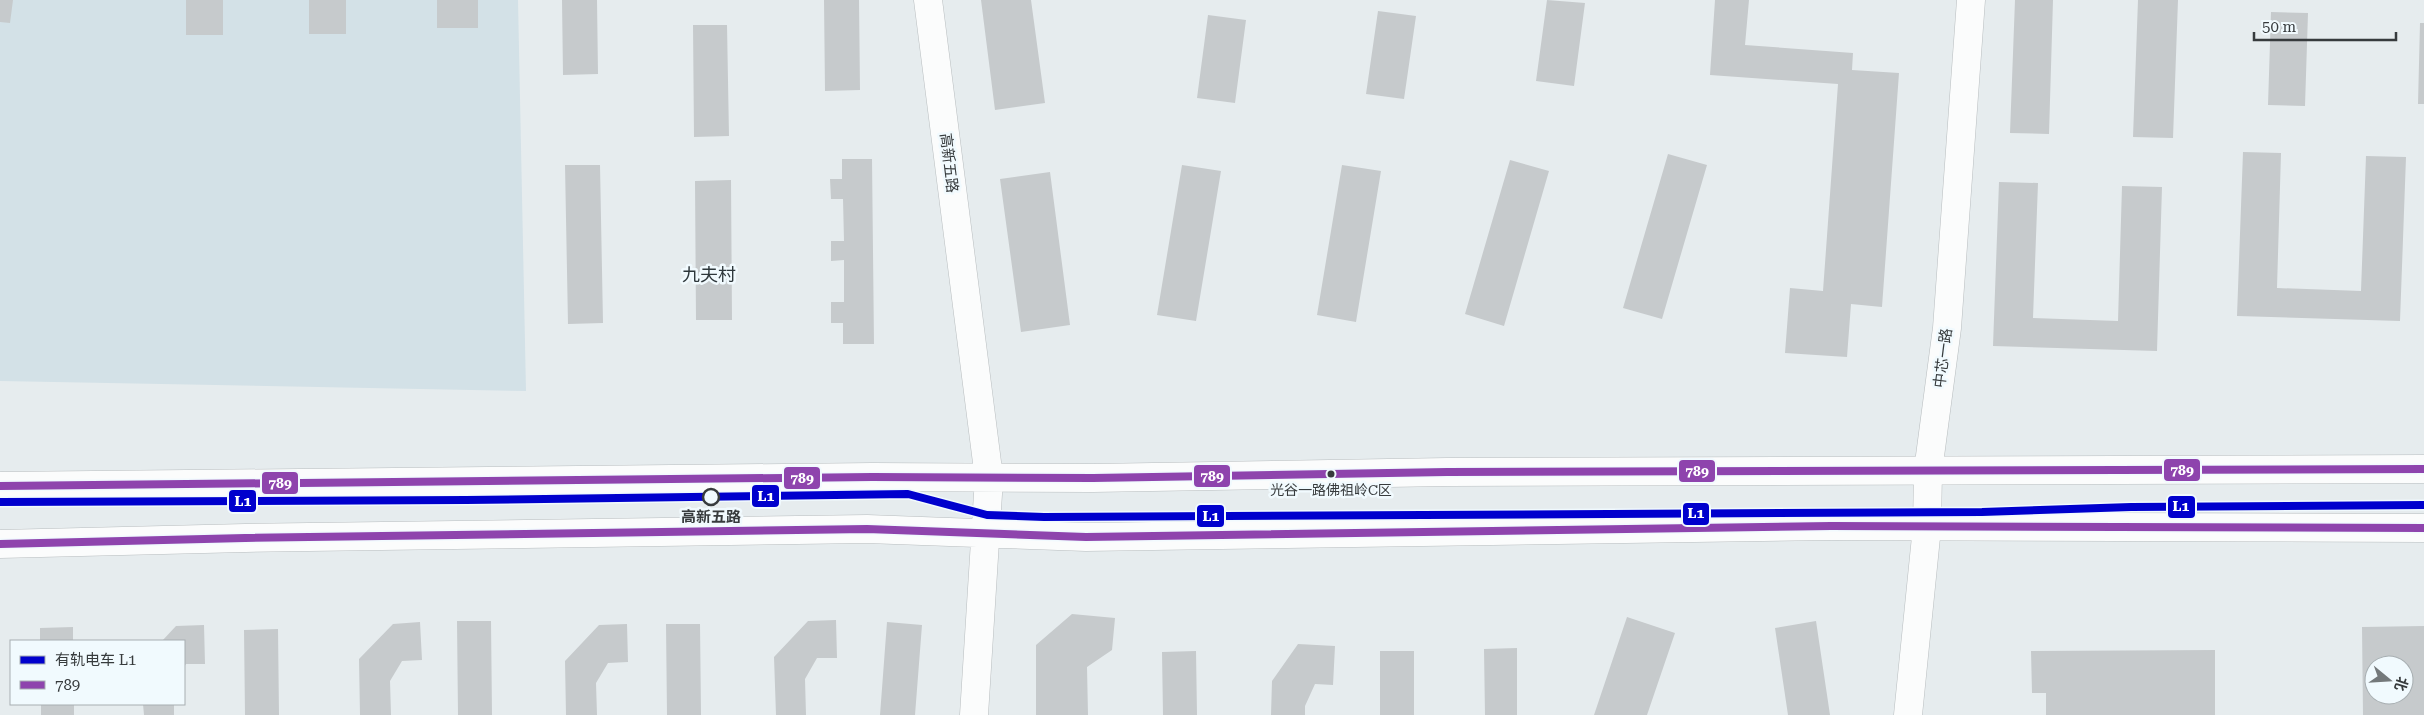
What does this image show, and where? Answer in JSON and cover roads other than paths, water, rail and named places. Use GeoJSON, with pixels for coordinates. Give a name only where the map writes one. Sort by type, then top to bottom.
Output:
{"type":"FeatureCollection","features":[{"type":"Feature","properties":{"kind":"main road","name":"高新五路"},"geometry":{"type":"LineString","coordinates":[[928,0],[989,478],[974,715]]}},
{"type":"Feature","properties":{"kind":"main road","name":"中芯一路"},"geometry":{"type":"LineString","coordinates":[[1908,715],[1927,527],[1928,472],[1947,328],[1970,0]]}},
{"type":"Feature","properties":{"kind":"main road"},"geometry":{"type":"LineString","coordinates":[[0,486],[989,478],[1446,472],[2424,469]]}},
{"type":"Feature","properties":{"kind":"main road"},"geometry":{"type":"LineString","coordinates":[[0,544],[246,538],[867,529],[1086,537],[1831,526],[2424,528]]}},
{"type":"Feature","properties":{"kind":"tram line","name":"L1"},"geometry":{"type":"LineString","coordinates":[[0,502],[466,500],[908,494],[987,515],[1044,517],[1982,512],[2131,507],[2424,505]]}},
{"type":"Feature","properties":{"kind":"place","name":"光谷一路佛祖岭C区"},"geometry":{"type":"Point","coordinates":[1331,474]}},
{"type":"Feature","properties":{"kind":"place","name":"高新五路"},"geometry":{"type":"Point","coordinates":[711,497]}},
{"type":"Feature","properties":{"kind":"district","name":"九夫村"},"geometry":{"type":"Point","coordinates":[709,274]}}]}
